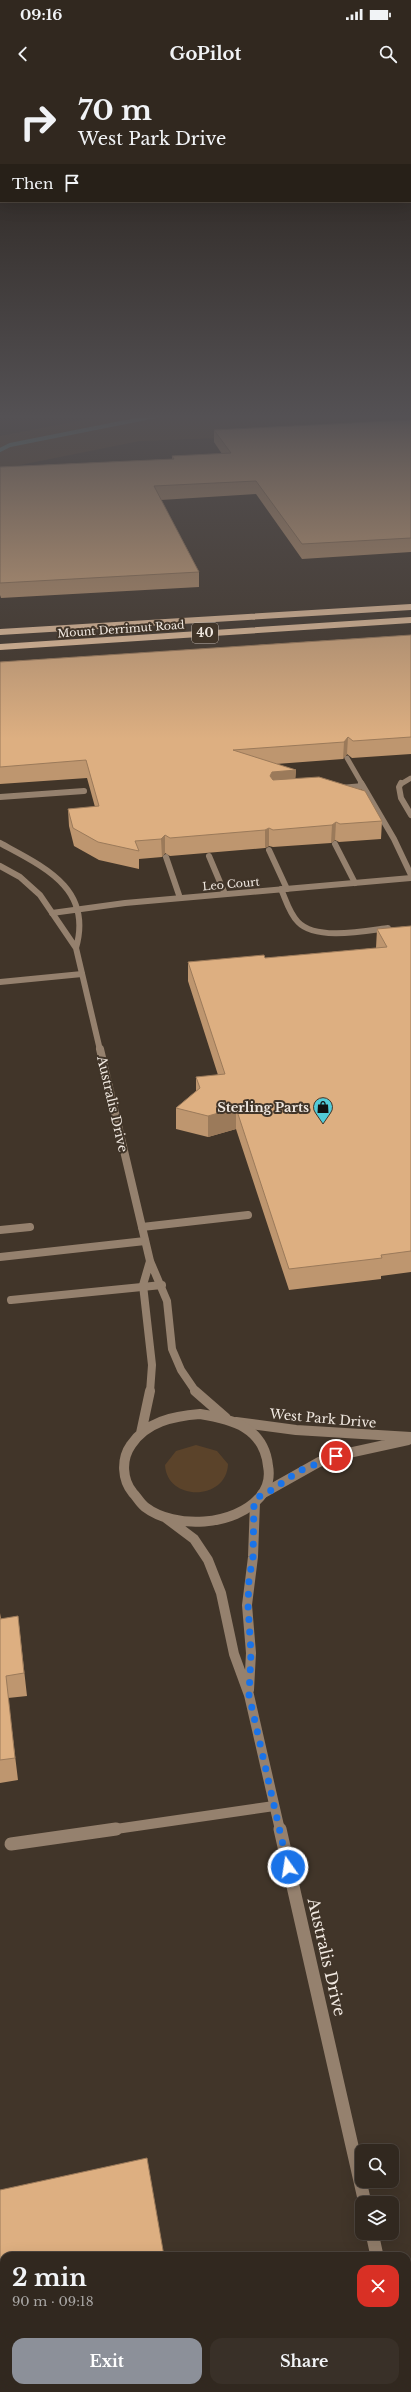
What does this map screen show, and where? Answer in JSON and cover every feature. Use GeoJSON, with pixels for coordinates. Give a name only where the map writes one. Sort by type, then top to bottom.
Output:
{"type":"FeatureCollection","features":[{"type":"Feature","properties":{"kind":"main road","name":"Mount Derrimut Road"},"geometry":{"type":"LineString","coordinates":[[0,632],[411,607]]}},
{"type":"Feature","properties":{"kind":"main road","name":"Mount Derrimut Road"},"geometry":{"type":"LineString","coordinates":[[0,647],[411,620]]}},
{"type":"Feature","properties":{"kind":"street"},"geometry":{"type":"LineString","coordinates":[[347,758],[394,840],[411,875]]}},
{"type":"Feature","properties":{"kind":"street"},"geometry":{"type":"LineString","coordinates":[[411,778],[403,781],[399,787],[401,798],[411,815]]}},
{"type":"Feature","properties":{"kind":"street"},"geometry":{"type":"LineString","coordinates":[[334,788],[363,786]]}},
{"type":"Feature","properties":{"kind":"street"},"geometry":{"type":"LineString","coordinates":[[0,797],[84,791]]}},
{"type":"Feature","properties":{"kind":"street","name":"Australis Drive"},"geometry":{"type":"LineString","coordinates":[[0,843],[48,871],[64,887],[78,909],[81,924],[76,948]]}},
{"type":"Feature","properties":{"kind":"street"},"geometry":{"type":"LineString","coordinates":[[335,844],[355,883]]}},
{"type":"Feature","properties":{"kind":"street"},"geometry":{"type":"LineString","coordinates":[[269,850],[296,919],[308,928],[340,932],[395,928]]}},
{"type":"Feature","properties":{"kind":"street"},"geometry":{"type":"LineString","coordinates":[[209,856],[225,894]]}},
{"type":"Feature","properties":{"kind":"street"},"geometry":{"type":"LineString","coordinates":[[166,857],[180,898]]}},
{"type":"Feature","properties":{"kind":"street","name":"Australis Drive"},"geometry":{"type":"LineString","coordinates":[[0,866],[20,877],[40,895],[76,948],[150,1261],[162,1285],[168,1306],[172,1348],[177,1362],[193,1390],[206,1404],[230,1420]]}},
{"type":"Feature","properties":{"kind":"street","name":"Leo Court"},"geometry":{"type":"LineString","coordinates":[[52,913],[180,898],[411,878]]}},
{"type":"Feature","properties":{"kind":"street"},"geometry":{"type":"LineString","coordinates":[[0,982],[82,974]]}},
{"type":"Feature","properties":{"kind":"street"},"geometry":{"type":"LineString","coordinates":[[142,1227],[248,1216]]}},
{"type":"Feature","properties":{"kind":"street"},"geometry":{"type":"LineString","coordinates":[[0,1230],[30,1227]]}},
{"type":"Feature","properties":{"kind":"street"},"geometry":{"type":"LineString","coordinates":[[0,1257],[145,1241]]}},
{"type":"Feature","properties":{"kind":"street","name":"Australis Drive"},"geometry":{"type":"LineString","coordinates":[[142,1433],[150,1395],[152,1365],[144,1287],[150,1261]]}},
{"type":"Feature","properties":{"kind":"street"},"geometry":{"type":"LineString","coordinates":[[11,1300],[162,1285]]}},
{"type":"Feature","properties":{"kind":"street"},"geometry":{"type":"LineString","coordinates":[[200,1414],[230,1420],[246,1428],[265,1448],[270,1471],[268,1483],[258,1498],[243,1510],[214,1521],[198,1522],[166,1518],[147,1508],[133,1495],[125,1479],[124,1462],[130,1447],[142,1433],[162,1421],[187,1415],[200,1414]]}},
{"type":"Feature","properties":{"kind":"street","name":"West Park Drive"},"geometry":{"type":"LineString","coordinates":[[230,1420],[296,1430],[411,1438]]}},
{"type":"Feature","properties":{"kind":"street","name":"West Park Drive"},"geometry":{"type":"LineString","coordinates":[[258,1498],[308,1467],[336,1456],[411,1438]]}},
{"type":"Feature","properties":{"kind":"street","name":"Australis Drive"},"geometry":{"type":"LineString","coordinates":[[249,1695],[251,1653],[248,1605],[258,1498]]}},
{"type":"Feature","properties":{"kind":"street","name":"Australis Drive"},"geometry":{"type":"LineString","coordinates":[[166,1518],[194,1539],[208,1560],[221,1593],[234,1654],[249,1695],[363,2196]]}},
{"type":"Feature","properties":{"kind":"street"},"geometry":{"type":"LineString","coordinates":[[11,1844],[274,1806]]}},
{"type":"Feature","properties":{"kind":"street"},"geometry":{"type":"LineString","coordinates":[[374,2240],[376,2252]]}},
{"type":"Feature","properties":{"kind":"shaded area"},"geometry":{"type":"Polygon","coordinates":[[[196,1445],[217,1451],[228,1464],[225,1476],[218,1485],[208,1490],[197,1492],[186,1491],[176,1486],[168,1477],[165,1465],[176,1451],[196,1445]]]}},
{"type":"Feature","properties":{"kind":"building"},"geometry":{"type":"Polygon","coordinates":[[[0,523],[173,523],[199,572],[0,583],[0,523]]]}},
{"type":"Feature","properties":{"kind":"building"},"geometry":{"type":"Polygon","coordinates":[[[287,523],[411,523],[411,538],[302,544],[287,523]]]}},
{"type":"Feature","properties":{"kind":"building"},"geometry":{"type":"Polygon","coordinates":[[[411,635],[411,737],[353,741],[348,737],[344,742],[233,750],[296,770],[272,772],[270,776],[273,780],[319,777],[365,791],[382,821],[340,824],[336,822],[332,825],[273,830],[269,828],[265,830],[170,838],[165,835],[161,839],[135,841],[139,851],[98,842],[73,828],[68,809],[99,806],[86,760],[0,767],[0,662],[411,635]]]}},
{"type":"Feature","properties":{"kind":"building","name":"Sterling Parts"},"geometry":{"type":"Polygon","coordinates":[[[411,926],[411,1251],[381,1255],[382,1258],[289,1269],[236,1108],[208,1116],[176,1108],[200,1088],[196,1077],[225,1074],[188,962],[264,955],[265,958],[387,947],[377,929],[411,926]]]}},
{"type":"Feature","properties":{"kind":"building"},"geometry":{"type":"Polygon","coordinates":[[[18,1616],[24,1673],[6,1676],[15,1758],[0,1760],[0,1619],[18,1616]]]}},
{"type":"Feature","properties":{"kind":"building"},"geometry":{"type":"Polygon","coordinates":[[[147,2158],[163,2252],[0,2252],[0,2190],[147,2158]]]}},
{"type":"Feature","properties":{"kind":"place","name":"Sterling Parts"},"geometry":{"type":"Point","coordinates":[323,1124]}},
{"type":"Feature","properties":{"kind":"route"},"geometry":{"type":"LineString","coordinates":[[288,1867],[249,1695],[251,1653],[248,1605],[249,1579],[253,1557],[254,1502],[262,1494],[272,1490],[290,1476],[336,1456]]}}]}
